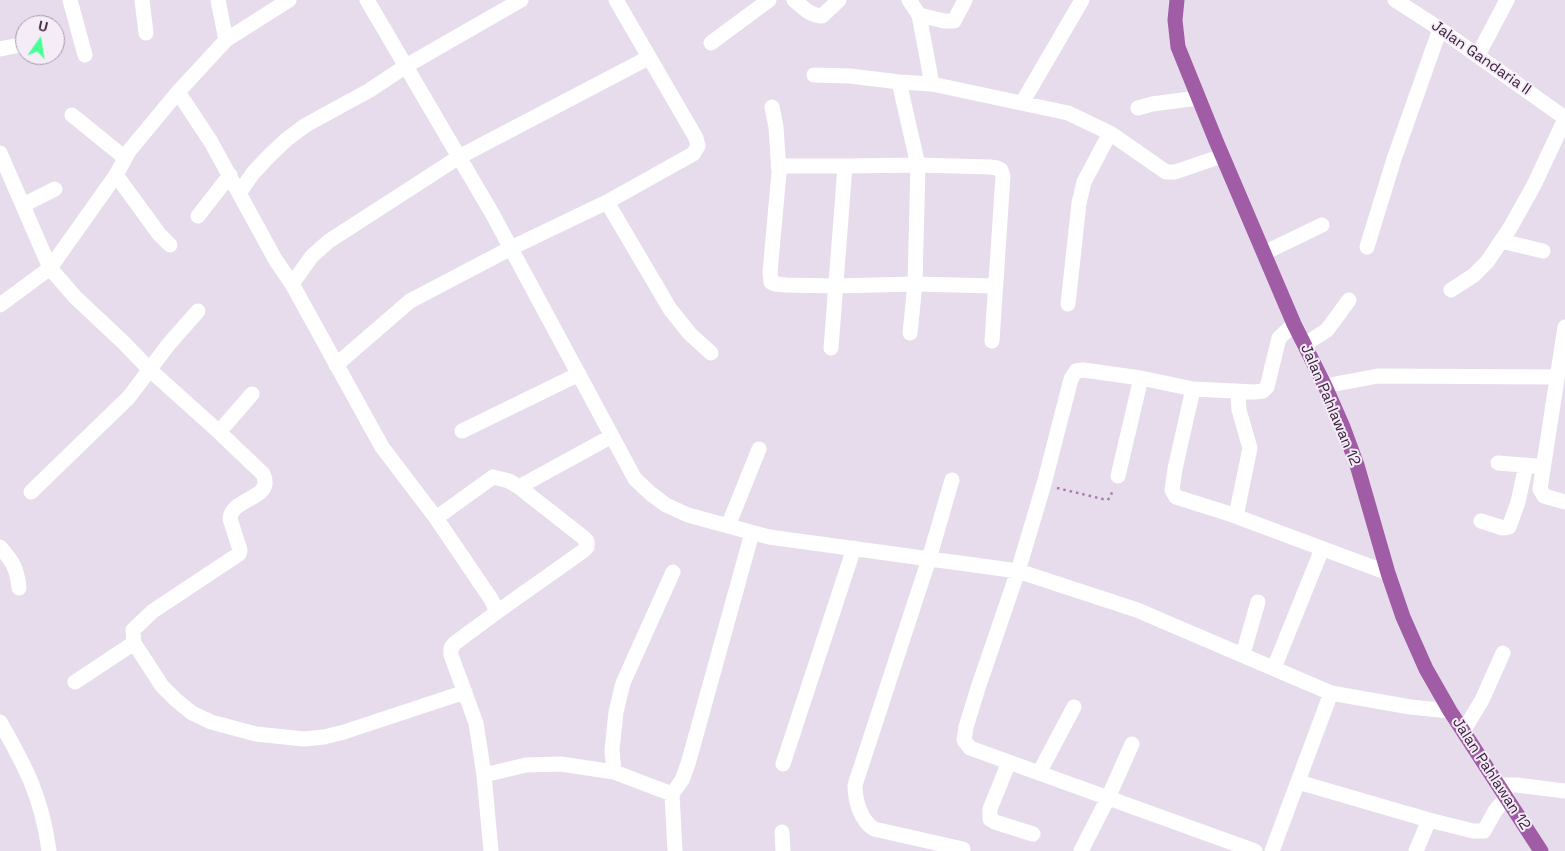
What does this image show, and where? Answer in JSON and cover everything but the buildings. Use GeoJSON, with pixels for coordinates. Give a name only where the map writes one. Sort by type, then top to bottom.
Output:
{"type":"FeatureCollection","features":[{"type":"Feature","properties":{"kind":"main road","name":"Jalan Pahlawan 12"},"geometry":{"type":"LineString","coordinates":[[1176,0],[1175,20],[1178,47],[1222,156],[1294,324],[1325,386],[1357,465],[1388,574],[1403,617],[1426,669],[1450,711],[1541,851]]}},
{"type":"Feature","properties":{"kind":"street"},"geometry":{"type":"LineString","coordinates":[[70,0],[85,55]]}},
{"type":"Feature","properties":{"kind":"street"},"geometry":{"type":"LineString","coordinates":[[142,0],[146,33]]}},
{"type":"Feature","properties":{"kind":"street"},"geometry":{"type":"LineString","coordinates":[[218,0],[226,40]]}},
{"type":"Feature","properties":{"kind":"street"},"geometry":{"type":"LineString","coordinates":[[0,305],[50,268],[116,175],[129,151],[178,92],[226,40],[289,0]]}},
{"type":"Feature","properties":{"kind":"street"},"geometry":{"type":"LineString","coordinates":[[367,0],[511,248],[635,479],[666,505],[688,516],[769,537],[1018,571],[1137,610],[1331,692],[1410,707],[1450,711]]}},
{"type":"Feature","properties":{"kind":"street"},"geometry":{"type":"LineString","coordinates":[[240,192],[253,173],[287,139],[322,115],[370,90],[406,66],[521,0]]}},
{"type":"Feature","properties":{"kind":"street"},"geometry":{"type":"LineString","coordinates":[[336,365],[410,301],[511,248],[607,202],[693,154],[698,146],[696,138],[616,0]]}},
{"type":"Feature","properties":{"kind":"street"},"geometry":{"type":"LineString","coordinates":[[711,44],[769,0]]}},
{"type":"Feature","properties":{"kind":"street"},"geometry":{"type":"LineString","coordinates":[[794,0],[810,13],[822,16],[838,0]]}},
{"type":"Feature","properties":{"kind":"street"},"geometry":{"type":"LineString","coordinates":[[909,0],[919,14],[932,84]]}},
{"type":"Feature","properties":{"kind":"street"},"geometry":{"type":"LineString","coordinates":[[919,14],[944,21],[954,20],[965,0]]}},
{"type":"Feature","properties":{"kind":"street"},"geometry":{"type":"LineString","coordinates":[[1022,103],[1082,0]]}},
{"type":"Feature","properties":{"kind":"street","name":"Jalan Gandaria II"},"geometry":{"type":"LineString","coordinates":[[1395,0],[1478,55],[1565,119]]}},
{"type":"Feature","properties":{"kind":"street"},"geometry":{"type":"LineString","coordinates":[[1478,55],[1508,0]]}},
{"type":"Feature","properties":{"kind":"street"},"geometry":{"type":"LineString","coordinates":[[1367,247],[1394,159],[1440,29]]}},
{"type":"Feature","properties":{"kind":"street"},"geometry":{"type":"LineString","coordinates":[[0,49],[15,46]]}},
{"type":"Feature","properties":{"kind":"street"},"geometry":{"type":"LineString","coordinates":[[292,284],[312,256],[328,241],[459,157],[648,58]]}},
{"type":"Feature","properties":{"kind":"street"},"geometry":{"type":"LineString","coordinates":[[814,75],[850,76],[932,84],[1068,112],[1110,133],[1166,172],[1175,172],[1222,156]]}},
{"type":"Feature","properties":{"kind":"street"},"geometry":{"type":"LineString","coordinates":[[899,82],[918,165],[915,284],[910,334]]}},
{"type":"Feature","properties":{"kind":"street"},"geometry":{"type":"LineString","coordinates":[[178,92],[211,142],[240,192],[275,259],[292,284],[382,447],[436,518],[491,599],[497,612]]}},
{"type":"Feature","properties":{"kind":"street"},"geometry":{"type":"LineString","coordinates":[[1138,108],[1152,104],[1198,98]]}},
{"type":"Feature","properties":{"kind":"street"},"geometry":{"type":"LineString","coordinates":[[772,107],[776,126],[778,166],[770,272],[771,282],[786,285],[836,286],[915,284],[995,286]]}},
{"type":"Feature","properties":{"kind":"street"},"geometry":{"type":"LineString","coordinates":[[72,115],[125,158]]}},
{"type":"Feature","properties":{"kind":"street"},"geometry":{"type":"LineString","coordinates":[[1451,290],[1474,275],[1487,262],[1510,228],[1534,185],[1565,119]]}},
{"type":"Feature","properties":{"kind":"street"},"geometry":{"type":"LineString","coordinates":[[1068,304],[1079,203],[1084,182],[1110,133]]}},
{"type":"Feature","properties":{"kind":"street"},"geometry":{"type":"LineString","coordinates":[[0,153],[4,174],[23,206],[50,268],[75,297],[124,342],[149,370],[219,432],[266,479],[259,495],[237,506],[230,515],[240,552],[153,612],[133,630],[134,643],[162,686],[192,712],[222,726],[256,734],[304,739],[324,737],[465,692]]}},
{"type":"Feature","properties":{"kind":"street"},"geometry":{"type":"LineString","coordinates":[[778,166],[918,165],[997,168],[1001,170],[1003,176],[992,341]]}},
{"type":"Feature","properties":{"kind":"street"},"geometry":{"type":"LineString","coordinates":[[831,348],[845,166]]}},
{"type":"Feature","properties":{"kind":"street"},"geometry":{"type":"LineString","coordinates":[[116,175],[159,234],[170,245]]}},
{"type":"Feature","properties":{"kind":"street"},"geometry":{"type":"LineString","coordinates":[[198,216],[230,175]]}},
{"type":"Feature","properties":{"kind":"street"},"geometry":{"type":"LineString","coordinates":[[23,206],[55,189]]}},
{"type":"Feature","properties":{"kind":"street"},"geometry":{"type":"LineString","coordinates":[[607,202],[670,309],[690,334],[711,353]]}},
{"type":"Feature","properties":{"kind":"street"},"geometry":{"type":"LineString","coordinates":[[1264,253],[1322,225]]}},
{"type":"Feature","properties":{"kind":"street"},"geometry":{"type":"LineString","coordinates":[[1501,241],[1542,251]]}},
{"type":"Feature","properties":{"kind":"street"},"geometry":{"type":"LineString","coordinates":[[1304,345],[1327,330],[1349,300]]}},
{"type":"Feature","properties":{"kind":"street"},"geometry":{"type":"LineString","coordinates":[[31,492],[129,397],[198,311]]}},
{"type":"Feature","properties":{"kind":"street"},"geometry":{"type":"LineString","coordinates":[[1255,851],[970,748],[964,740],[978,688],[1018,571],[1072,379],[1076,372],[1083,370],[1141,378],[1193,389],[1238,392],[1263,391],[1267,387],[1279,338],[1294,324]]}},
{"type":"Feature","properties":{"kind":"street"},"geometry":{"type":"LineString","coordinates":[[1565,327],[1540,489],[1541,493],[1547,498],[1565,502]]}},
{"type":"Feature","properties":{"kind":"street"},"geometry":{"type":"LineString","coordinates":[[462,431],[579,374]]}},
{"type":"Feature","properties":{"kind":"street"},"geometry":{"type":"LineString","coordinates":[[1325,386],[1378,376],[1556,377]]}},
{"type":"Feature","properties":{"kind":"street"},"geometry":{"type":"LineString","coordinates":[[1118,476],[1141,378]]}},
{"type":"Feature","properties":{"kind":"street"},"geometry":{"type":"LineString","coordinates":[[1193,389],[1175,470],[1173,493],[1179,499],[1236,516],[1388,574]]}},
{"type":"Feature","properties":{"kind":"street"},"geometry":{"type":"LineString","coordinates":[[1236,516],[1250,448],[1240,417],[1238,392]]}},
{"type":"Feature","properties":{"kind":"street"},"geometry":{"type":"LineString","coordinates":[[219,432],[252,394]]}},
{"type":"Feature","properties":{"kind":"street"},"geometry":{"type":"LineString","coordinates":[[519,487],[612,436]]}},
{"type":"Feature","properties":{"kind":"street"},"geometry":{"type":"LineString","coordinates":[[728,526],[760,449]]}},
{"type":"Feature","properties":{"kind":"street"},"geometry":{"type":"LineString","coordinates":[[1498,463],[1543,467]]}},
{"type":"Feature","properties":{"kind":"street"},"geometry":{"type":"LineString","coordinates":[[1482,521],[1503,528],[1509,527],[1518,502],[1526,465]]}},
{"type":"Feature","properties":{"kind":"street"},"geometry":{"type":"LineString","coordinates":[[436,518],[493,477],[509,481],[519,487],[587,541],[583,551],[497,612],[451,648],[451,655],[476,723],[484,776],[491,851]]}},
{"type":"Feature","properties":{"kind":"street"},"geometry":{"type":"LineString","coordinates":[[952,480],[929,559],[855,785],[855,795],[863,817],[869,826],[874,829],[963,849]]}},
{"type":"Feature","properties":{"kind":"street"},"geometry":{"type":"LineString","coordinates":[[675,851],[672,794],[682,780],[688,764],[752,533]]}},
{"type":"Feature","properties":{"kind":"street"},"geometry":{"type":"LineString","coordinates":[[0,547],[13,563],[18,573],[19,588]]}},
{"type":"Feature","properties":{"kind":"street"},"geometry":{"type":"LineString","coordinates":[[783,764],[854,548]]}},
{"type":"Feature","properties":{"kind":"street"},"geometry":{"type":"LineString","coordinates":[[1274,668],[1322,549]]}},
{"type":"Feature","properties":{"kind":"street"},"geometry":{"type":"LineString","coordinates":[[614,772],[612,750],[616,712],[623,683],[673,572]]}},
{"type":"Feature","properties":{"kind":"street"},"geometry":{"type":"LineString","coordinates":[[1243,654],[1258,602]]}},
{"type":"Feature","properties":{"kind":"street"},"geometry":{"type":"LineString","coordinates":[[75,682],[134,643]]}},
{"type":"Feature","properties":{"kind":"street"},"geometry":{"type":"LineString","coordinates":[[1464,730],[1482,700],[1504,653]]}},
{"type":"Feature","properties":{"kind":"street"},"geometry":{"type":"LineString","coordinates":[[1272,851],[1331,692]]}},
{"type":"Feature","properties":{"kind":"street"},"geometry":{"type":"LineString","coordinates":[[1038,773],[1074,708]]}},
{"type":"Feature","properties":{"kind":"street"},"geometry":{"type":"LineString","coordinates":[[0,722],[22,761],[36,792],[45,823],[49,851]]}},
{"type":"Feature","properties":{"kind":"street"},"geometry":{"type":"LineString","coordinates":[[1081,851],[1108,798],[1132,744]]}},
{"type":"Feature","properties":{"kind":"street"},"geometry":{"type":"LineString","coordinates":[[1009,762],[990,809],[990,819],[1032,834]]}},
{"type":"Feature","properties":{"kind":"street"},"geometry":{"type":"LineString","coordinates":[[484,776],[526,765],[561,764],[614,772],[672,794]]}},
{"type":"Feature","properties":{"kind":"street"},"geometry":{"type":"LineString","coordinates":[[1298,782],[1473,831],[1484,831],[1503,791],[1517,785],[1565,791]]}},
{"type":"Feature","properties":{"kind":"street"},"geometry":{"type":"LineString","coordinates":[[1416,851],[1429,820]]}},
{"type":"Feature","properties":{"kind":"street"},"geometry":{"type":"LineString","coordinates":[[782,832],[783,851]]}},
{"type":"Feature","properties":{"kind":"path"},"geometry":{"type":"LineString","coordinates":[[1044,484],[1107,500],[1110,498],[1118,476]]}}]}
